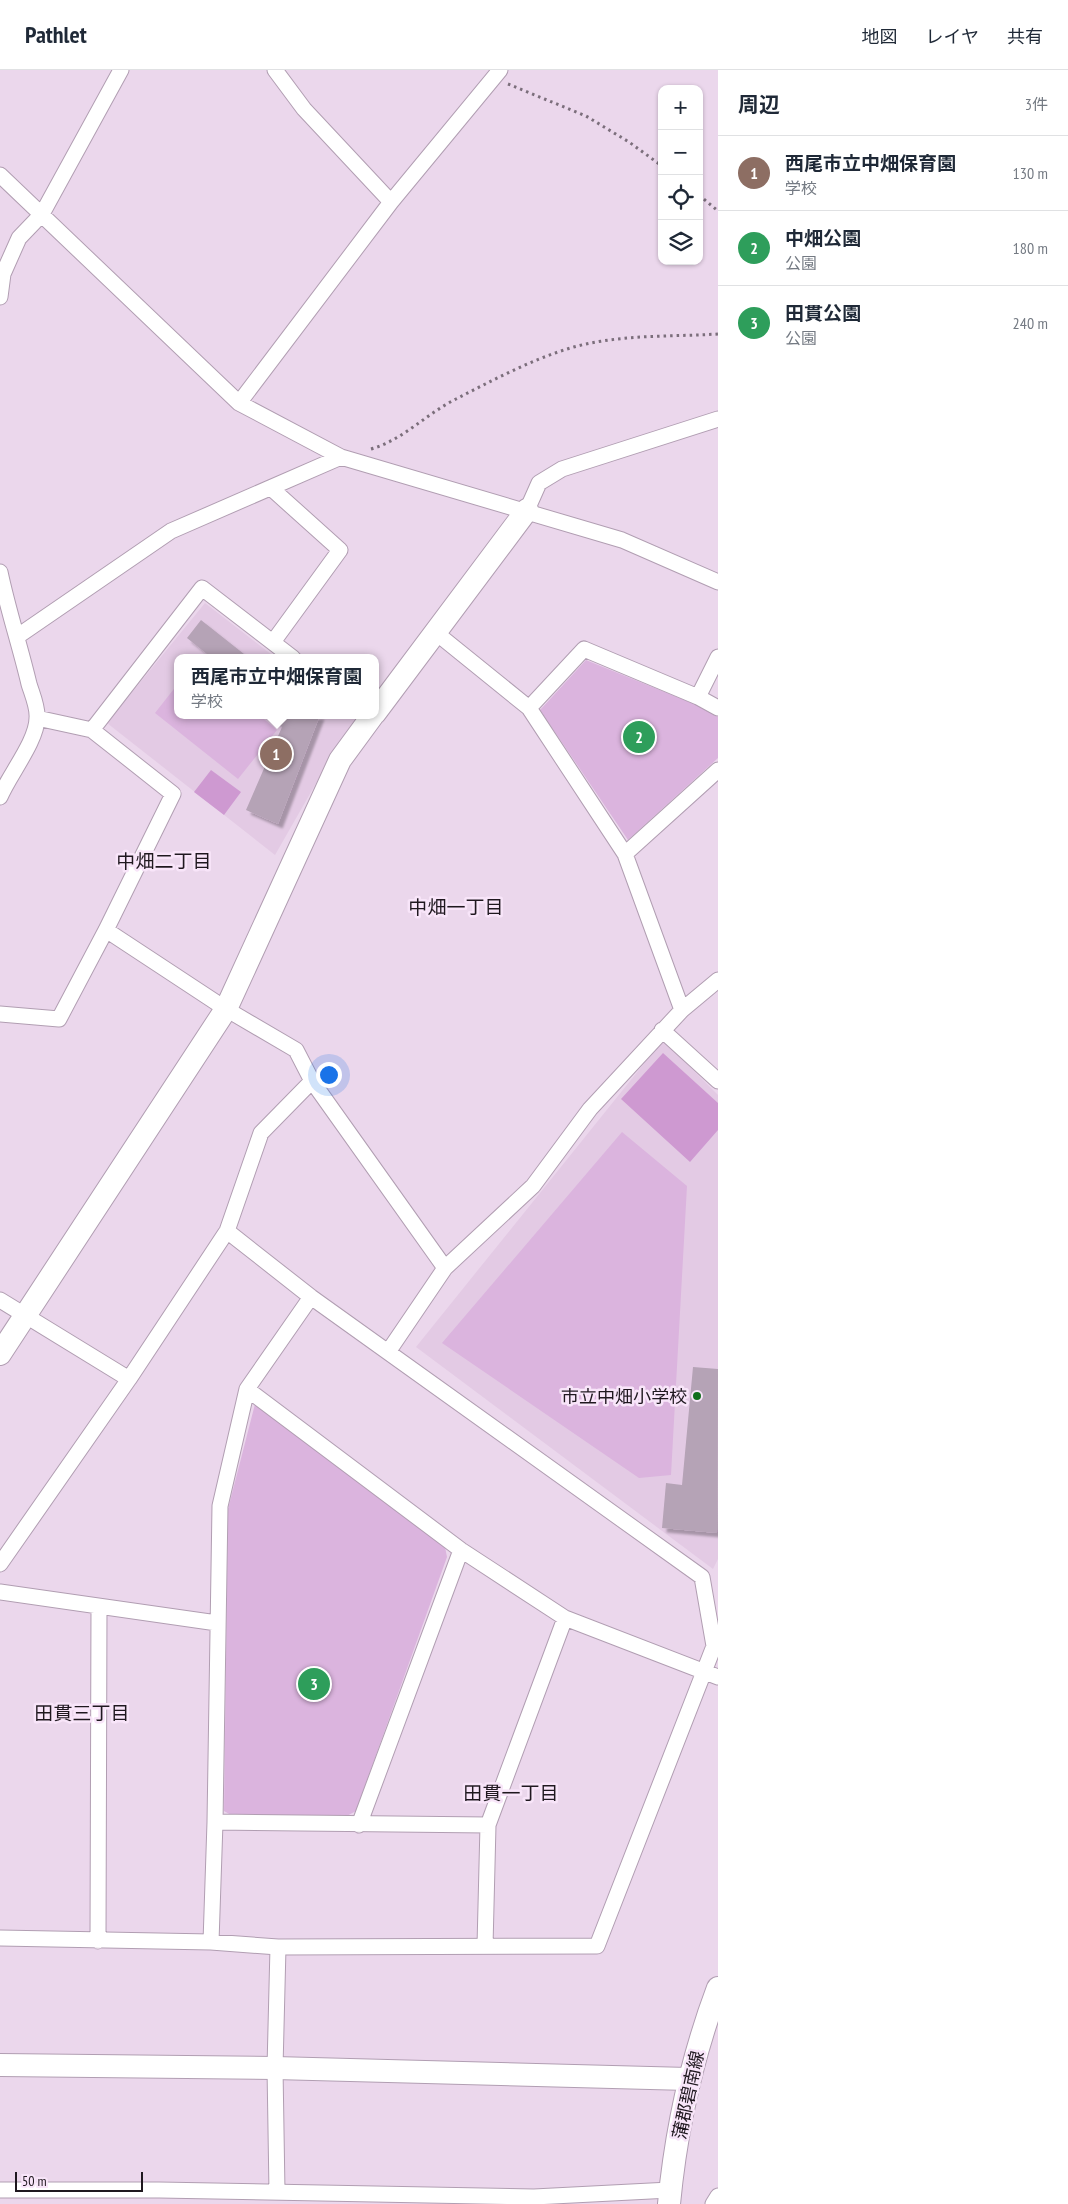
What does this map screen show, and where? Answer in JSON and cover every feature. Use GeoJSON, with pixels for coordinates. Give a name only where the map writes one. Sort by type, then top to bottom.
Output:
{"type":"FeatureCollection","features":[{"type":"Feature","properties":{"kind":"street"},"geometry":{"type":"LineString","coordinates":[[0,297],[3,274],[19,238],[42,214],[121,70]]}},
{"type":"Feature","properties":{"kind":"street"},"geometry":{"type":"LineString","coordinates":[[275,70],[304,109],[391,202]]}},
{"type":"Feature","properties":{"kind":"street"},"geometry":{"type":"LineString","coordinates":[[239,403],[391,202],[497,74]]}},
{"type":"Feature","properties":{"kind":"street"},"geometry":{"type":"LineString","coordinates":[[0,175],[239,403],[341,457],[527,510],[622,540],[718,582]]}},
{"type":"Feature","properties":{"kind":"street"},"geometry":{"type":"LineString","coordinates":[[379,706],[527,510],[539,483],[562,469],[718,419]]}},
{"type":"Feature","properties":{"kind":"street"},"geometry":{"type":"LineString","coordinates":[[18,636],[171,531],[341,457]]}},
{"type":"Feature","properties":{"kind":"street"},"geometry":{"type":"LineString","coordinates":[[271,488],[340,550],[272,642]]}},
{"type":"Feature","properties":{"kind":"street"},"geometry":{"type":"LineString","coordinates":[[0,572],[2,599],[18,636],[38,718],[29,745],[7,780],[0,798]]}},
{"type":"Feature","properties":{"kind":"street"},"geometry":{"type":"LineString","coordinates":[[92,730],[202,588],[288,654]]}},
{"type":"Feature","properties":{"kind":"street"},"geometry":{"type":"LineString","coordinates":[[435,632],[529,708],[625,854],[682,1010]]}},
{"type":"Feature","properties":{"kind":"street"},"geometry":{"type":"LineString","coordinates":[[529,708],[584,650],[698,697],[718,708]]}},
{"type":"Feature","properties":{"kind":"street"},"geometry":{"type":"LineString","coordinates":[[698,697],[718,658]]}},
{"type":"Feature","properties":{"kind":"street"},"geometry":{"type":"LineString","coordinates":[[0,1014],[59,1019],[106,930],[173,794],[92,730],[38,718]]}},
{"type":"Feature","properties":{"kind":"street"},"geometry":{"type":"LineString","coordinates":[[0,1354],[226,1009],[340,760],[369,719]]}},
{"type":"Feature","properties":{"kind":"street"},"geometry":{"type":"LineString","coordinates":[[625,854],[718,770]]}},
{"type":"Feature","properties":{"kind":"street"},"geometry":{"type":"LineString","coordinates":[[106,930],[226,1009],[296,1050],[312,1082],[446,1268]]}},
{"type":"Feature","properties":{"kind":"street"},"geometry":{"type":"LineString","coordinates":[[388,1352],[446,1268],[533,1186],[590,1108],[682,1010],[718,980]]}},
{"type":"Feature","properties":{"kind":"street"},"geometry":{"type":"LineString","coordinates":[[662,1030],[718,1081]]}},
{"type":"Feature","properties":{"kind":"street"},"geometry":{"type":"LineString","coordinates":[[0,1564],[129,1379],[227,1231],[261,1133],[312,1082]]}},
{"type":"Feature","properties":{"kind":"street"},"geometry":{"type":"LineString","coordinates":[[0,1938],[211,1942],[278,1947],[597,1946],[711,1674],[714,1646],[702,1577],[311,1297],[227,1231]]}},
{"type":"Feature","properties":{"kind":"street"},"geometry":{"type":"LineString","coordinates":[[211,1942],[216,1822],[217,1623],[220,1506],[247,1389],[311,1297]]}},
{"type":"Feature","properties":{"kind":"street"},"geometry":{"type":"LineString","coordinates":[[0,1300],[129,1379]]}},
{"type":"Feature","properties":{"kind":"street"},"geometry":{"type":"LineString","coordinates":[[247,1389],[461,1550],[564,1618],[711,1674]]}},
{"type":"Feature","properties":{"kind":"street"},"geometry":{"type":"LineString","coordinates":[[360,1825],[461,1550]]}},
{"type":"Feature","properties":{"kind":"street"},"geometry":{"type":"LineString","coordinates":[[0,1592],[217,1623]]}},
{"type":"Feature","properties":{"kind":"street"},"geometry":{"type":"LineString","coordinates":[[98,1941],[99,1606]]}},
{"type":"Feature","properties":{"kind":"street"},"geometry":{"type":"LineString","coordinates":[[485,1946],[488,1826],[564,1618]]}},
{"type":"Feature","properties":{"kind":"street"},"geometry":{"type":"LineString","coordinates":[[216,1822],[488,1826]]}},
{"type":"Feature","properties":{"kind":"street"},"geometry":{"type":"LineString","coordinates":[[276,2192],[275,2068],[278,1947]]}},
{"type":"Feature","properties":{"kind":"street","name":"蒲郡碧南線"},"geometry":{"type":"LineString","coordinates":[[669,2197],[688,2079],[704,2025],[718,1988]]}},
{"type":"Feature","properties":{"kind":"street"},"geometry":{"type":"LineString","coordinates":[[0,2065],[275,2068],[688,2079]]}},
{"type":"Feature","properties":{"kind":"street"},"geometry":{"type":"LineString","coordinates":[[0,2190],[276,2192],[533,2200],[669,2197]]}},
{"type":"Feature","properties":{"kind":"street"},"geometry":{"type":"LineString","coordinates":[[160,2190],[167,2204]]}},
{"type":"Feature","properties":{"kind":"street"},"geometry":{"type":"LineString","coordinates":[[713,2204],[718,2196]]}},
{"type":"Feature","properties":{"kind":"path"},"geometry":{"type":"LineString","coordinates":[[497,74],[586,116],[629,142],[658,163]]}},
{"type":"Feature","properties":{"kind":"path"},"geometry":{"type":"LineString","coordinates":[[703,198],[718,211]]}},
{"type":"Feature","properties":{"kind":"path"},"geometry":{"type":"LineString","coordinates":[[341,457],[387,444],[453,400],[567,349],[625,339],[718,334]]}},
{"type":"Feature","properties":{"kind":"shaded area"},"geometry":{"type":"Polygon","coordinates":[[[205,603],[271,654],[174,654],[174,719],[355,719],[358,721],[335,750],[275,855],[107,723],[205,603]]]}},
{"type":"Feature","properties":{"kind":"shaded area"},"geometry":{"type":"Polygon","coordinates":[[[586,660],[694,704],[718,717],[718,758],[628,840],[540,710],[586,660]]]}},
{"type":"Feature","properties":{"kind":"shaded area"},"geometry":{"type":"Polygon","coordinates":[[[174,689],[174,719],[264,719],[277,730],[238,779],[155,713],[174,689]]]}},
{"type":"Feature","properties":{"kind":"shaded area"},"geometry":{"type":"Polygon","coordinates":[[[211,770],[241,792],[224,815],[194,792],[211,770]]]}},
{"type":"Feature","properties":{"kind":"shaded area"},"geometry":{"type":"Polygon","coordinates":[[[663,1040],[718,1095],[718,1559],[713,1569],[416,1347],[663,1040]]]}},
{"type":"Feature","properties":{"kind":"shaded area"},"geometry":{"type":"Polygon","coordinates":[[[663,1053],[718,1103],[718,1130],[690,1162],[621,1099],[663,1053]]]}},
{"type":"Feature","properties":{"kind":"shaded area"},"geometry":{"type":"Polygon","coordinates":[[[622,1132],[687,1186],[671,1475],[639,1478],[442,1343],[622,1132]]]}},
{"type":"Feature","properties":{"kind":"shaded area"},"geometry":{"type":"Polygon","coordinates":[[[255,1404],[445,1547],[447,1557],[356,1811],[345,1817],[231,1815],[224,1811],[228,1509],[255,1404]]]}},
{"type":"Feature","properties":{"kind":"building"},"geometry":{"type":"Polygon","coordinates":[[[201,620],[244,654],[207,654],[187,638],[201,620]]]}},
{"type":"Feature","properties":{"kind":"building"},"geometry":{"type":"Polygon","coordinates":[[[273,719],[318,719],[278,824],[246,810],[282,727],[273,719]]]}},
{"type":"Feature","properties":{"kind":"building"},"geometry":{"type":"Polygon","coordinates":[[[693,1367],[718,1369],[717,1533],[662,1528],[666,1483],[682,1485],[693,1367]]]}},
{"type":"Feature","properties":{"kind":"place","name":"中畑公園"},"geometry":{"type":"Point","coordinates":[639,737]}},
{"type":"Feature","properties":{"kind":"place","name":"西尾市立中畑保育園"},"geometry":{"type":"Point","coordinates":[276,754]}},
{"type":"Feature","properties":{"kind":"place","name":"市立中畑小学校"},"geometry":{"type":"Point","coordinates":[697,1396]}},
{"type":"Feature","properties":{"kind":"place","name":"田貫公園"},"geometry":{"type":"Point","coordinates":[314,1684]}},
{"type":"Feature","properties":{"kind":"district","name":"中畑二丁目"},"geometry":{"type":"Point","coordinates":[164,861]}},
{"type":"Feature","properties":{"kind":"district","name":"中畑一丁目"},"geometry":{"type":"Point","coordinates":[456,907]}},
{"type":"Feature","properties":{"kind":"district","name":"田貫三丁目"},"geometry":{"type":"Point","coordinates":[82,1713]}},
{"type":"Feature","properties":{"kind":"district","name":"田貫一丁目"},"geometry":{"type":"Point","coordinates":[511,1793]}}]}
